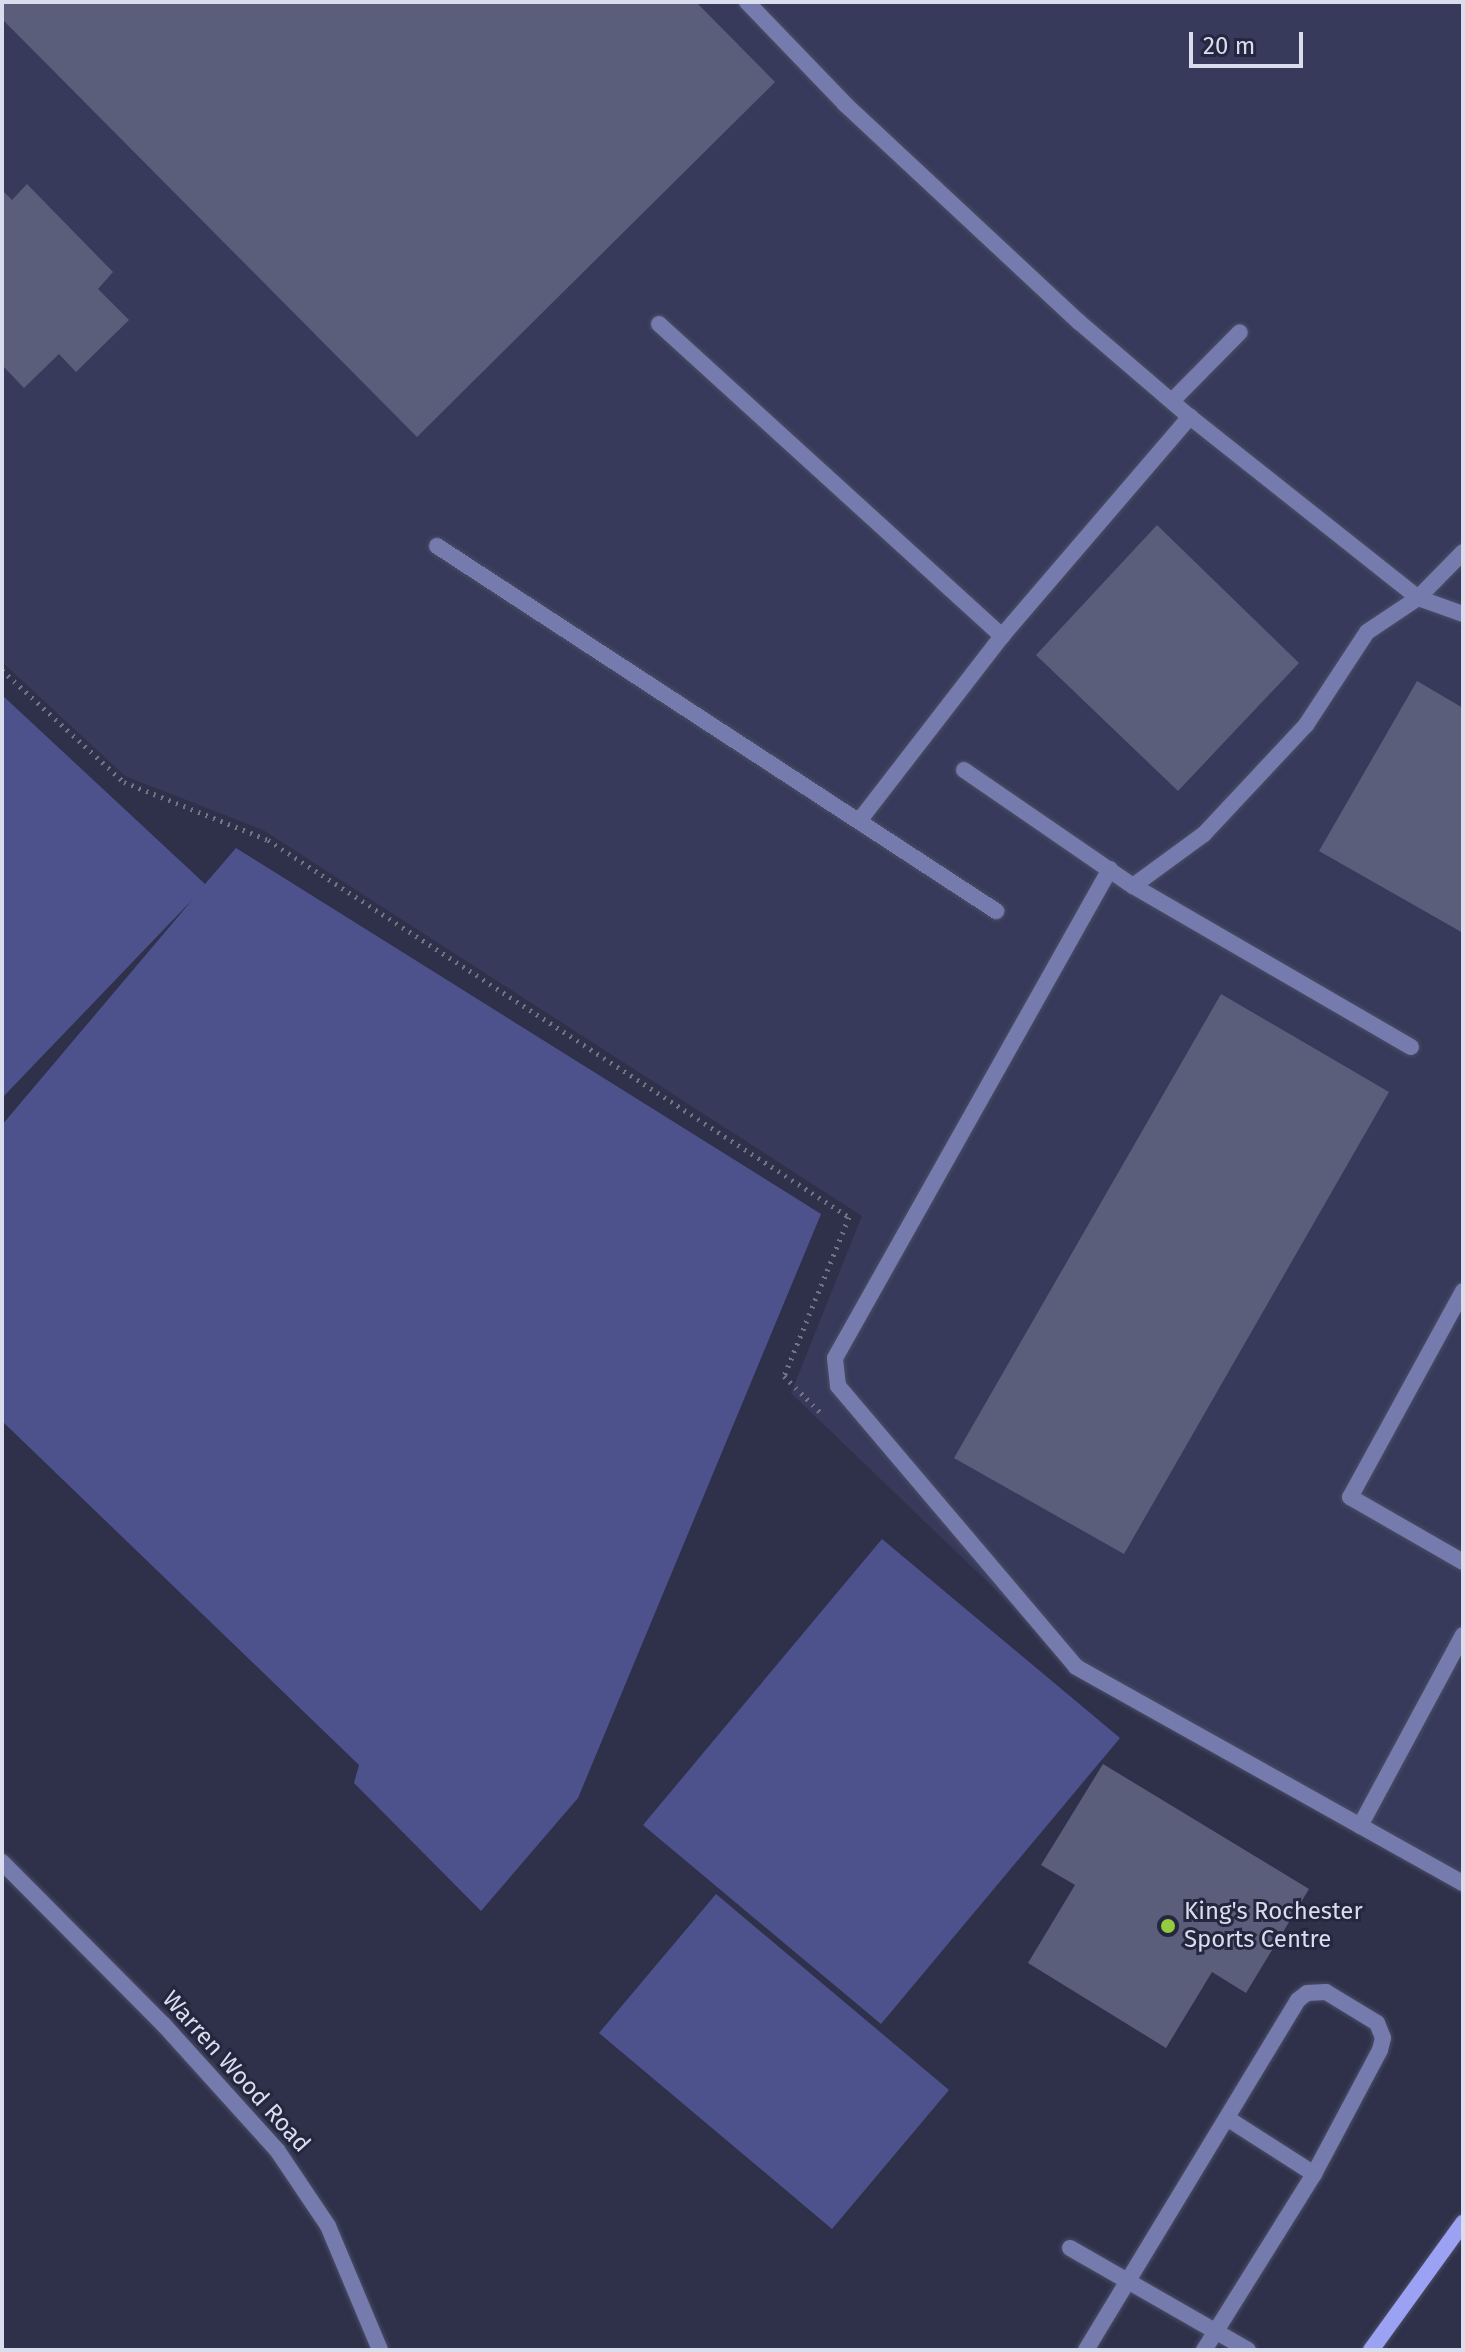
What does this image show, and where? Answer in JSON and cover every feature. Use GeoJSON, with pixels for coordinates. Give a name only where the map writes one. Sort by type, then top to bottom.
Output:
{"type":"FeatureCollection","features":[{"type":"Feature","properties":{"kind":"main road"},"geometry":{"type":"LineString","coordinates":[[1371,2350],[1463,2223]]}},
{"type":"Feature","properties":{"kind":"street"},"geometry":{"type":"LineString","coordinates":[[747,2],[845,104],[1024,270],[1190,417],[1418,598],[1463,614]]}},
{"type":"Feature","properties":{"kind":"street"},"geometry":{"type":"LineString","coordinates":[[659,324],[1002,636]]}},
{"type":"Feature","properties":{"kind":"street"},"geometry":{"type":"LineString","coordinates":[[1173,400],[1240,332]]}},
{"type":"Feature","properties":{"kind":"street"},"geometry":{"type":"LineString","coordinates":[[859,821],[1002,636],[1190,417]]}},
{"type":"Feature","properties":{"kind":"street"},"geometry":{"type":"LineString","coordinates":[[437,546],[996,911]]}},
{"type":"Feature","properties":{"kind":"street"},"geometry":{"type":"LineString","coordinates":[[1133,886],[1204,834],[1306,725],[1367,632],[1418,598],[1463,552]]}},
{"type":"Feature","properties":{"kind":"street"},"geometry":{"type":"LineString","coordinates":[[964,770],[1133,886],[1411,1047]]}},
{"type":"Feature","properties":{"kind":"street"},"geometry":{"type":"LineString","coordinates":[[1110,869],[835,1358],[838,1386],[1076,1667],[1463,1883]]}},
{"type":"Feature","properties":{"kind":"street"},"geometry":{"type":"LineString","coordinates":[[1463,1291],[1350,1497],[1463,1562]]}},
{"type":"Feature","properties":{"kind":"street"},"geometry":{"type":"LineString","coordinates":[[1360,1826],[1463,1635]]}},
{"type":"Feature","properties":{"kind":"street","name":"Warren Wood Road"},"geometry":{"type":"LineString","coordinates":[[2,1862],[164,2025],[277,2150],[328,2226],[380,2350]]}},
{"type":"Feature","properties":{"kind":"street"},"geometry":{"type":"LineString","coordinates":[[1442,1871],[1463,1894]]}},
{"type":"Feature","properties":{"kind":"street"},"geometry":{"type":"LineString","coordinates":[[1086,2350],[1307,1993],[1326,1992],[1377,2023],[1383,2038],[1380,2050],[1314,2174],[1204,2350]]}},
{"type":"Feature","properties":{"kind":"street"},"geometry":{"type":"LineString","coordinates":[[1230,2120],[1314,2174]]}},
{"type":"Feature","properties":{"kind":"street"},"geometry":{"type":"LineString","coordinates":[[1070,2248],[1129,2279],[1248,2350]]}},
{"type":"Feature","properties":{"kind":"path"},"geometry":{"type":"LineString","coordinates":[[2,670],[124,782],[268,840],[849,1217],[784,1376],[829,1421]]}},
{"type":"Feature","properties":{"kind":"shaded area"},"geometry":{"type":"Polygon","coordinates":[[[2,2],[1463,2],[1463,1890],[1076,1667],[791,1393],[862,1216],[263,830],[125,776],[2,662],[2,2]]]}},
{"type":"Feature","properties":{"kind":"shaded area"},"geometry":{"type":"Polygon","coordinates":[[[2,695],[205,884],[236,848],[821,1214],[578,1798],[481,1911],[354,1783],[359,1765],[2,1421],[2,1125],[193,899],[2,1098],[2,695]]]}},
{"type":"Feature","properties":{"kind":"shaded area"},"geometry":{"type":"Polygon","coordinates":[[[882,1539],[1120,1738],[881,2024],[643,1825],[882,1539]]]}},
{"type":"Feature","properties":{"kind":"shaded area"},"geometry":{"type":"Polygon","coordinates":[[[716,1894],[949,2090],[832,2229],[599,2033],[716,1894]]]}},
{"type":"Feature","properties":{"kind":"building"},"geometry":{"type":"Polygon","coordinates":[[[2,2],[696,2],[775,82],[417,437],[2,19],[2,2]]]}},
{"type":"Feature","properties":{"kind":"building"},"geometry":{"type":"Polygon","coordinates":[[[27,184],[113,272],[98,289],[129,320],[76,372],[59,354],[24,388],[2,365],[2,190],[12,200],[27,184]]]}},
{"type":"Feature","properties":{"kind":"building"},"geometry":{"type":"Polygon","coordinates":[[[1157,525],[1299,663],[1178,791],[1036,655],[1157,525]]]}},
{"type":"Feature","properties":{"kind":"building"},"geometry":{"type":"Polygon","coordinates":[[[1417,681],[1463,708],[1463,933],[1319,851],[1417,681]]]}},
{"type":"Feature","properties":{"kind":"building"},"geometry":{"type":"Polygon","coordinates":[[[1221,994],[1389,1092],[1124,1554],[954,1458],[1221,994]]]}},
{"type":"Feature","properties":{"kind":"building","name":"King's Rochester Sports Centre"},"geometry":{"type":"Polygon","coordinates":[[[1103,1764],[1309,1889],[1246,1993],[1212,1972],[1166,2048],[1028,1963],[1075,1885],[1041,1865],[1103,1764]]]}},
{"type":"Feature","properties":{"kind":"place","name":"King's Rochester Sports Centre"},"geometry":{"type":"Point","coordinates":[1168,1926]}}]}
